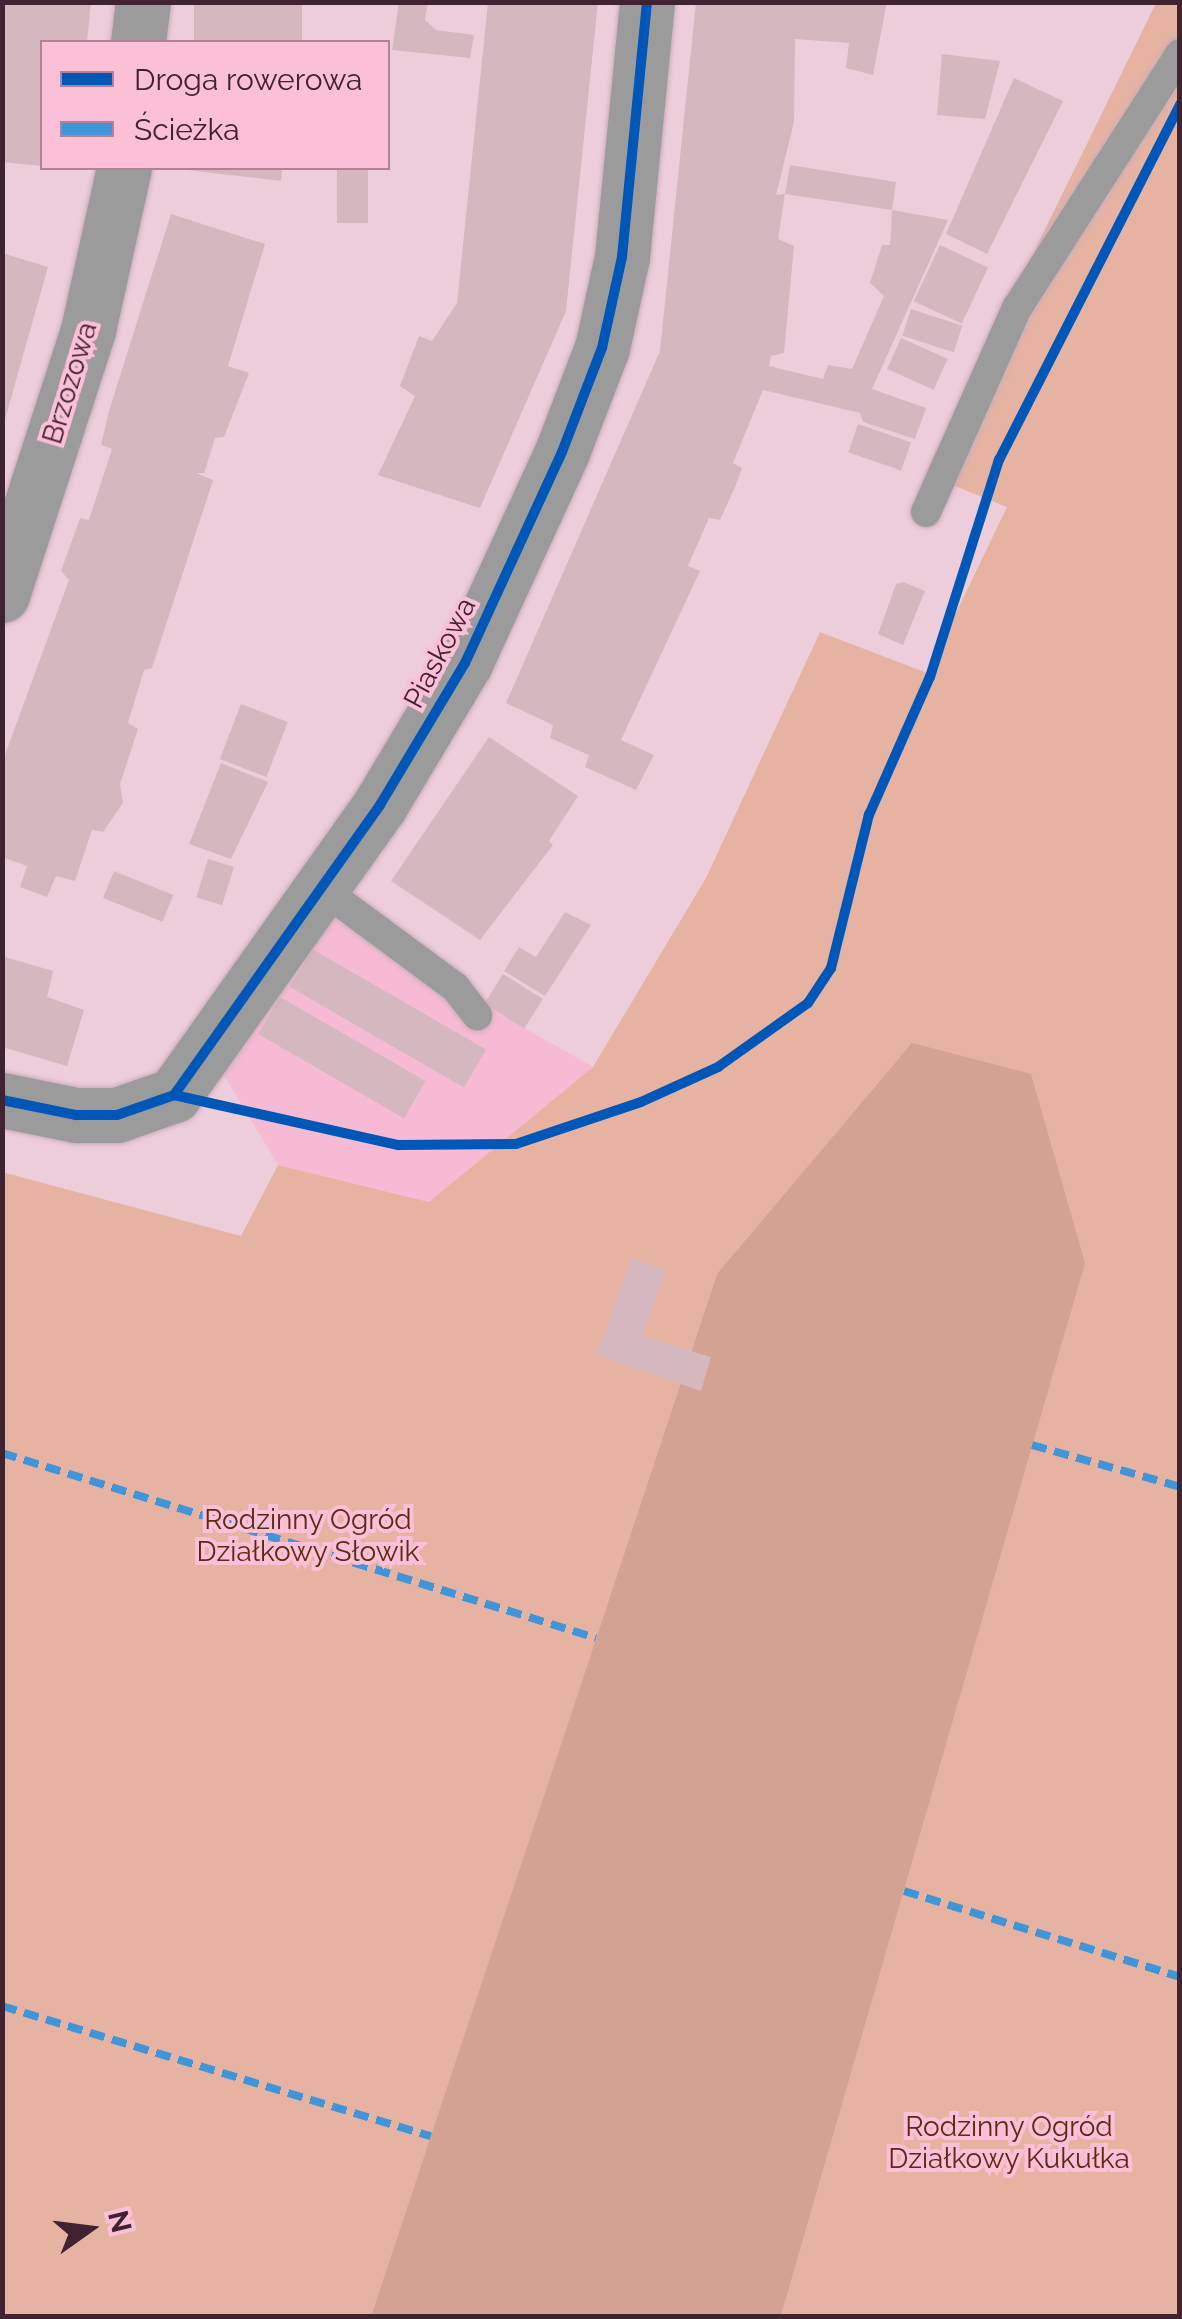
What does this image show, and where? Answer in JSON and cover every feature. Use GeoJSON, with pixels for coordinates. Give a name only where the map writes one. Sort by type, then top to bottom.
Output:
{"type":"FeatureCollection","features":[{"type":"Feature","properties":{"kind":"street"},"geometry":{"type":"LineString","coordinates":[[138,40],[143,2]]}},
{"type":"Feature","properties":{"kind":"street","name":"Piaskowa"},"geometry":{"type":"LineString","coordinates":[[2,1100],[76,1115],[118,1114],[174,1094],[380,804],[464,663],[562,452],[602,348],[622,257],[647,2]]}},
{"type":"Feature","properties":{"kind":"street","name":"Brzozowa"},"geometry":{"type":"LineString","coordinates":[[2,595],[88,330],[124,170]]}},
{"type":"Feature","properties":{"kind":"lane"},"geometry":{"type":"LineString","coordinates":[[926,512],[1016,308],[1180,54]]}},
{"type":"Feature","properties":{"kind":"lane"},"geometry":{"type":"LineString","coordinates":[[321,888],[455,987],[477,1015]]}},
{"type":"Feature","properties":{"kind":"shaded area"},"geometry":{"type":"Polygon","coordinates":[[[333,919],[593,1067],[429,1202],[278,1165],[218,1065],[333,919]]]}},
{"type":"Feature","properties":{"kind":"shaded area"},"geometry":{"type":"Polygon","coordinates":[[[912,1043],[1031,1074],[1085,1263],[781,2316],[371,2316],[717,1274],[912,1043]]]}},
{"type":"Feature","properties":{"kind":"green space"},"geometry":{"type":"Polygon","coordinates":[[[1156,3],[1179,3],[1179,2316],[781,2316],[1032,1445],[717,1274],[371,2316],[3,2316],[2,1172],[241,1236],[278,1165],[429,1202],[593,1067],[706,878],[820,632],[927,673],[1007,507],[925,474],[1156,3]]]}},
{"type":"Feature","properties":{"kind":"building"},"geometry":{"type":"Polygon","coordinates":[[[2,2],[91,2],[87,40],[40,40],[40,166],[2,162],[2,2]]]}},
{"type":"Feature","properties":{"kind":"building"},"geometry":{"type":"Polygon","coordinates":[[[194,2],[302,2],[302,40],[194,40],[194,2]]]}},
{"type":"Feature","properties":{"kind":"building"},"geometry":{"type":"Polygon","coordinates":[[[399,2],[428,2],[425,20],[436,30],[474,35],[470,58],[392,50],[399,2]]]}},
{"type":"Feature","properties":{"kind":"building"},"geometry":{"type":"Polygon","coordinates":[[[488,2],[598,2],[566,311],[480,508],[378,475],[415,396],[400,386],[419,336],[432,341],[457,303],[488,2]]]}},
{"type":"Feature","properties":{"kind":"building"},"geometry":{"type":"Polygon","coordinates":[[[696,2],[887,2],[873,75],[846,68],[849,43],[795,39],[794,122],[776,195],[785,194],[778,239],[794,246],[784,353],[771,356],[769,366],[823,379],[828,365],[852,369],[884,296],[870,283],[882,245],[890,245],[892,210],[948,220],[872,389],[926,408],[915,439],[863,422],[860,413],[763,390],[733,463],[742,468],[735,487],[720,520],[709,518],[688,566],[700,571],[621,740],[654,755],[636,790],[585,767],[589,755],[550,738],[553,725],[506,703],[660,351],[696,2]]]}},
{"type":"Feature","properties":{"kind":"building"},"geometry":{"type":"Polygon","coordinates":[[[942,54],[1000,61],[985,119],[937,115],[942,54]]]}},
{"type":"Feature","properties":{"kind":"building"},"geometry":{"type":"Polygon","coordinates":[[[1014,78],[1063,101],[987,254],[946,234],[1014,78]]]}},
{"type":"Feature","properties":{"kind":"building"},"geometry":{"type":"Polygon","coordinates":[[[790,165],[896,182],[892,210],[785,194],[790,165]]]}},
{"type":"Feature","properties":{"kind":"building"},"geometry":{"type":"Polygon","coordinates":[[[187,170],[282,170],[281,181],[187,170]]]}},
{"type":"Feature","properties":{"kind":"building"},"geometry":{"type":"Polygon","coordinates":[[[337,170],[368,170],[368,223],[337,223],[337,170]]]}},
{"type":"Feature","properties":{"kind":"building"},"geometry":{"type":"Polygon","coordinates":[[[171,214],[265,244],[228,366],[249,373],[224,437],[215,438],[204,473],[196,473],[213,480],[152,668],[144,670],[128,723],[138,729],[120,784],[123,803],[103,832],[92,830],[75,881],[56,876],[47,897],[20,887],[27,866],[2,857],[2,763],[69,580],[61,571],[80,518],[89,520],[112,449],[101,445],[109,411],[171,214]]]}},
{"type":"Feature","properties":{"kind":"building"},"geometry":{"type":"Polygon","coordinates":[[[940,245],[988,267],[962,324],[914,301],[940,245]]]}},
{"type":"Feature","properties":{"kind":"building"},"geometry":{"type":"Polygon","coordinates":[[[2,253],[48,267],[4,423],[2,423],[2,253]]]}},
{"type":"Feature","properties":{"kind":"building"},"geometry":{"type":"Polygon","coordinates":[[[911,309],[962,326],[954,352],[902,336],[911,309]]]}},
{"type":"Feature","properties":{"kind":"building"},"geometry":{"type":"Polygon","coordinates":[[[901,338],[948,359],[934,390],[887,369],[901,338]]]}},
{"type":"Feature","properties":{"kind":"building"},"geometry":{"type":"Polygon","coordinates":[[[858,424],[911,442],[901,471],[848,452],[858,424]]]}},
{"type":"Feature","properties":{"kind":"building"},"geometry":{"type":"Polygon","coordinates":[[[903,582],[925,591],[903,645],[878,634],[896,584],[903,582]]]}},
{"type":"Feature","properties":{"kind":"building"},"geometry":{"type":"Polygon","coordinates":[[[241,704],[288,722],[267,777],[220,759],[241,704]]]}},
{"type":"Feature","properties":{"kind":"building"},"geometry":{"type":"Polygon","coordinates":[[[489,737],[578,796],[549,841],[553,845],[480,940],[391,881],[489,737]]]}},
{"type":"Feature","properties":{"kind":"building"},"geometry":{"type":"Polygon","coordinates":[[[221,763],[268,782],[231,859],[189,844],[221,763]]]}},
{"type":"Feature","properties":{"kind":"building"},"geometry":{"type":"Polygon","coordinates":[[[208,859],[234,867],[222,905],[196,897],[208,859]]]}},
{"type":"Feature","properties":{"kind":"building"},"geometry":{"type":"Polygon","coordinates":[[[114,871],[173,895],[162,922],[103,898],[114,871]]]}},
{"type":"Feature","properties":{"kind":"building"},"geometry":{"type":"Polygon","coordinates":[[[565,912],[591,925],[545,996],[504,971],[519,947],[536,957],[565,912]]]}},
{"type":"Feature","properties":{"kind":"building"},"geometry":{"type":"Polygon","coordinates":[[[312,949],[486,1050],[464,1088],[290,987],[312,949]]]}},
{"type":"Feature","properties":{"kind":"building"},"geometry":{"type":"Polygon","coordinates":[[[2,956],[53,971],[47,997],[84,1010],[67,1066],[2,1047],[2,956]]]}},
{"type":"Feature","properties":{"kind":"building"},"geometry":{"type":"Polygon","coordinates":[[[503,974],[543,999],[524,1029],[484,1004],[503,974]]]}},
{"type":"Feature","properties":{"kind":"building"},"geometry":{"type":"Polygon","coordinates":[[[280,997],[425,1081],[404,1118],[259,1034],[280,997]]]}},
{"type":"Feature","properties":{"kind":"building"},"geometry":{"type":"Polygon","coordinates":[[[631,1258],[666,1270],[642,1336],[711,1357],[701,1391],[597,1355],[631,1258]]]}},
{"type":"Feature","properties":{"kind":"marked path"},"geometry":{"type":"LineString","coordinates":[[1032,1445],[1180,1487]]}},
{"type":"Feature","properties":{"kind":"marked path"},"geometry":{"type":"LineString","coordinates":[[2,1453],[596,1638]]}},
{"type":"Feature","properties":{"kind":"marked path"},"geometry":{"type":"LineString","coordinates":[[904,1891],[1180,1977]]}},
{"type":"Feature","properties":{"kind":"marked path"},"geometry":{"type":"LineString","coordinates":[[2,2006],[431,2136]]}},
{"type":"Feature","properties":{"kind":"cycle path"},"geometry":{"type":"LineString","coordinates":[[2,1100],[76,1115],[117,1115],[174,1095],[380,805],[465,663],[562,452],[602,348],[622,257],[647,2]]}},
{"type":"Feature","properties":{"kind":"cycle path"},"geometry":{"type":"LineString","coordinates":[[174,1095],[398,1145],[516,1144],[641,1102],[718,1067],[808,1003],[831,968],[869,815],[930,677],[999,460],[1180,104]]}},
{"type":"Feature","properties":{"kind":"park label","name":"Rodzinny Ogród Działkowy Słowik"},"geometry":{"type":"Point","coordinates":[308,1536]}},
{"type":"Feature","properties":{"kind":"park label","name":"Rodzinny Ogród Działkowy Kukułka"},"geometry":{"type":"Point","coordinates":[1009,2143]}}]}
